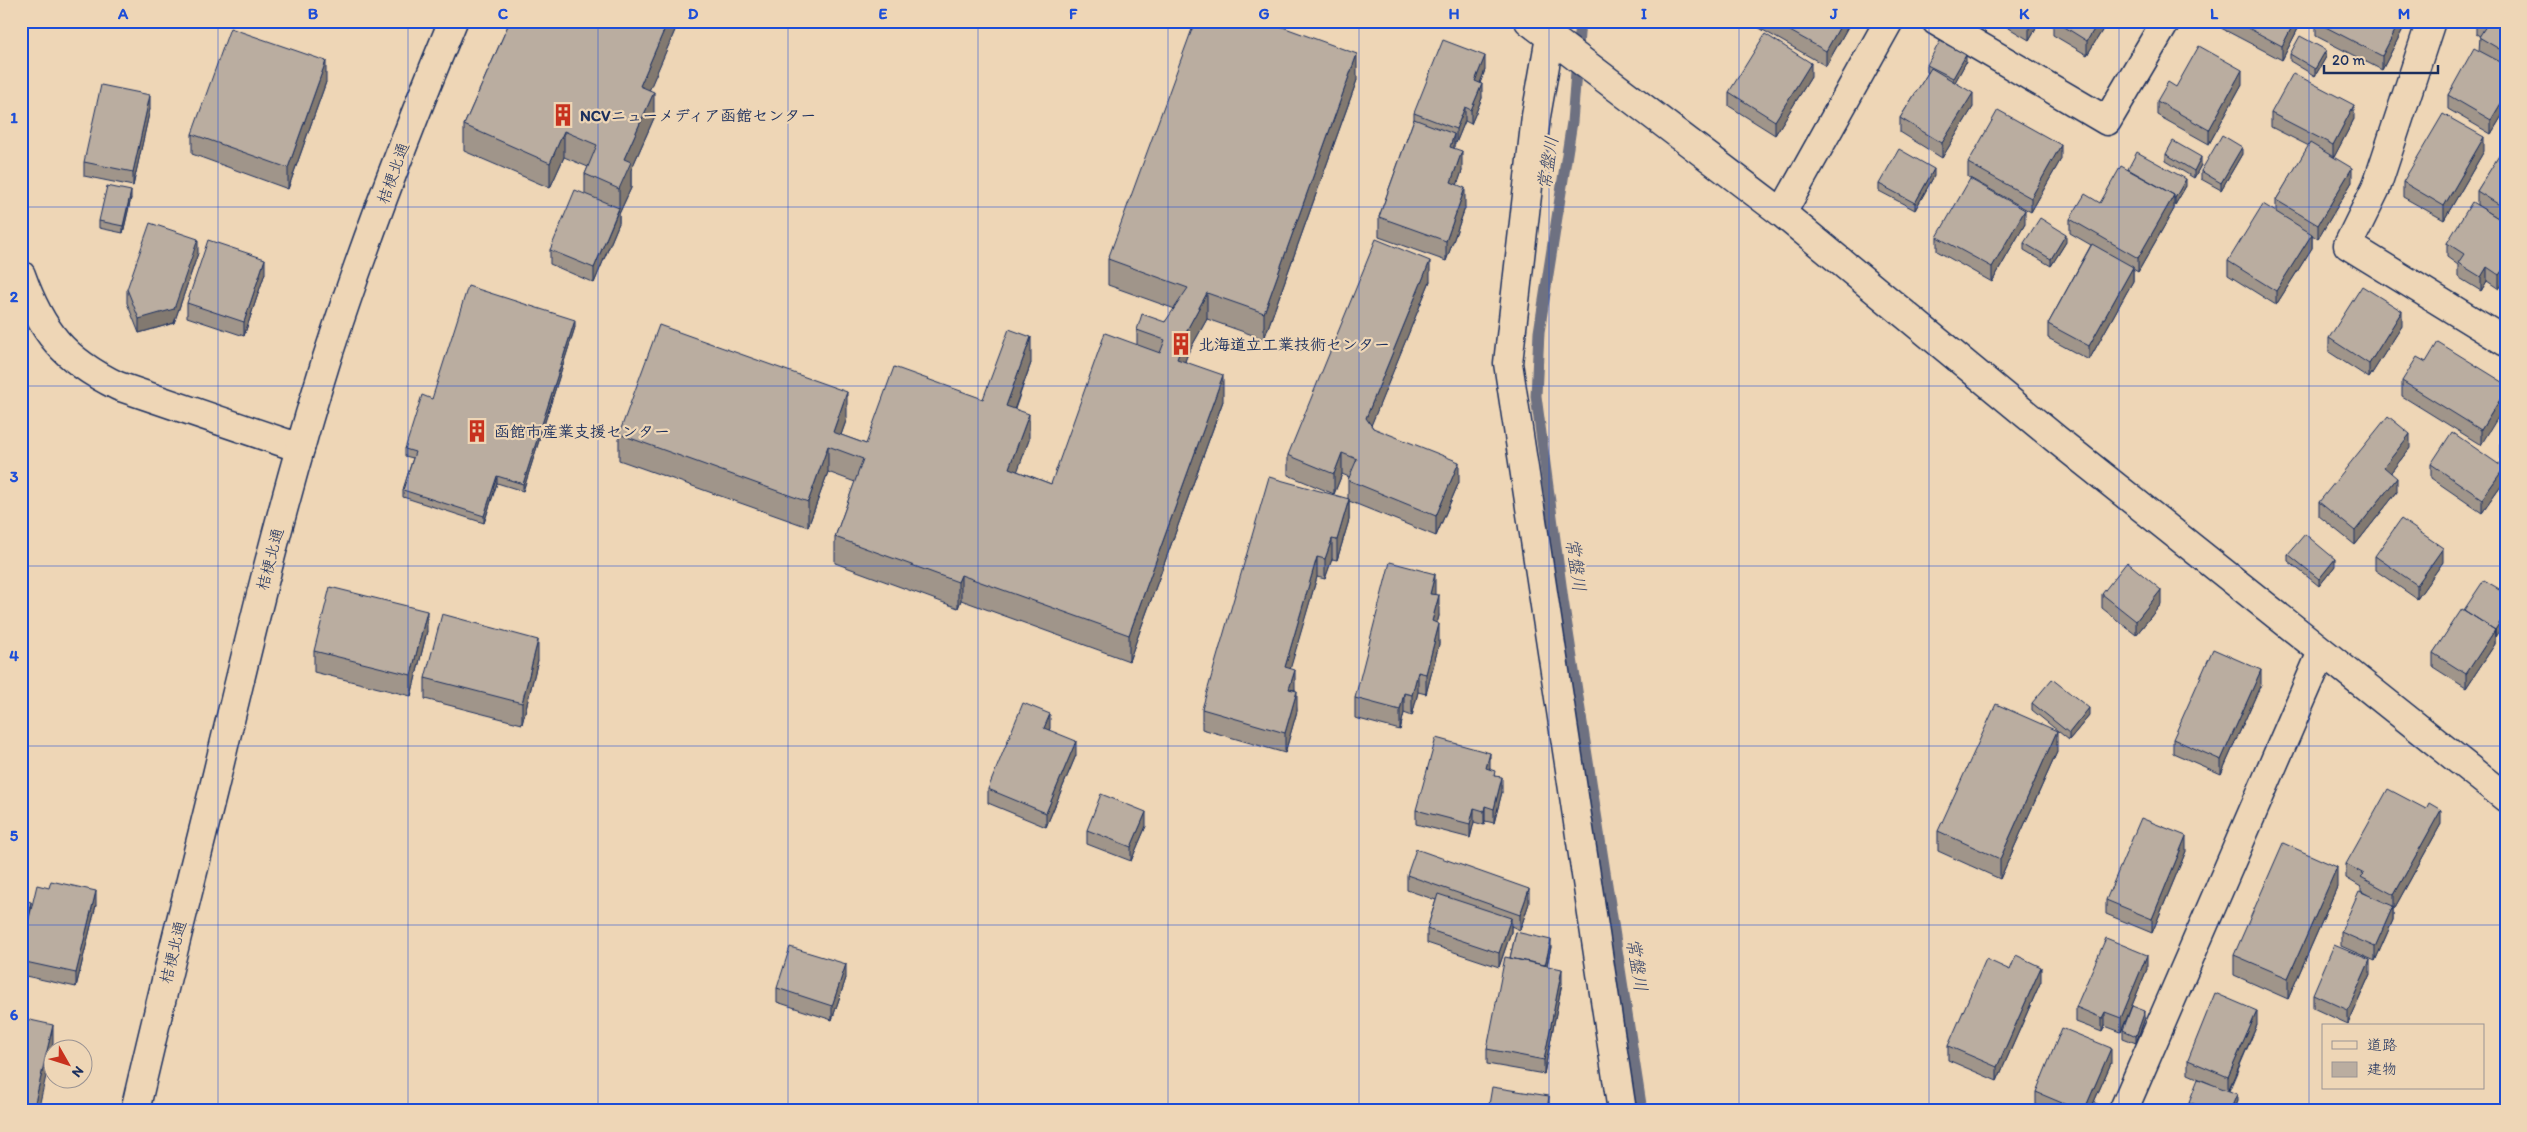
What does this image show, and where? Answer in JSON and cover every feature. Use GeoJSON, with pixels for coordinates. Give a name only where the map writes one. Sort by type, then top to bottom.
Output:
{"type":"FeatureCollection","features":[{"type":"Feature","properties":{"kind":"street","name":"桔梗北通"},"geometry":{"type":"LineString","coordinates":[[136,1111],[159,1004],[256,614],[300,448],[362,257],[414,115],[453,21]]}},
{"type":"Feature","properties":{"kind":"street"},"geometry":{"type":"LineString","coordinates":[[1782,213],[1889,21]]}},
{"type":"Feature","properties":{"kind":"street"},"geometry":{"type":"LineString","coordinates":[[1936,21],[2107,121],[2166,21]]}},
{"type":"Feature","properties":{"kind":"street"},"geometry":{"type":"LineString","coordinates":[[2431,21],[2376,188],[2348,244],[2504,337]]}},
{"type":"Feature","properties":{"kind":"street"},"geometry":{"type":"LineString","coordinates":[[1622,1111],[1508,363],[1536,116],[1548,37],[1782,213],[2056,439],[2506,798]]}},
{"type":"Feature","properties":{"kind":"street"},"geometry":{"type":"LineString","coordinates":[[21,275],[33,308],[48,332],[78,362],[98,376],[118,386],[300,448]]}},
{"type":"Feature","properties":{"kind":"street"},"geometry":{"type":"LineString","coordinates":[[2123,1111],[2322,652]]}},
{"type":"Feature","properties":{"kind":"building","name":"NCVニューメディア函館センター"},"geometry":{"type":"Polygon","coordinates":[[[510,21],[668,21],[640,86],[654,92],[624,159],[631,162],[619,189],[585,174],[597,145],[564,131],[550,163],[464,125],[510,21]]]}},
{"type":"Feature","properties":{"kind":"building","name":"北海道立工業技術センター"},"geometry":{"type":"Polygon","coordinates":[[[1195,21],[1266,21],[1357,54],[1264,313],[1207,293],[1188,328],[1177,359],[1223,375],[1129,635],[961,575],[958,582],[835,537],[863,459],[828,446],[808,502],[619,434],[659,325],[847,392],[833,432],[866,444],[894,367],[983,399],[1009,329],[1031,337],[1006,406],[1029,414],[1009,468],[1051,484],[1105,333],[1160,353],[1165,340],[1137,330],[1142,314],[1165,322],[1188,288],[1108,259],[1195,21]]]}},
{"type":"Feature","properties":{"kind":"building"},"geometry":{"type":"Polygon","coordinates":[[[1772,21],[1843,21],[1826,51],[1772,21]]]}},
{"type":"Feature","properties":{"kind":"building"},"geometry":{"type":"Polygon","coordinates":[[[2022,21],[2031,21],[2029,25],[2022,21]]]}},
{"type":"Feature","properties":{"kind":"building"},"geometry":{"type":"Polygon","coordinates":[[[2055,21],[2099,21],[2087,41],[2055,21]]]}},
{"type":"Feature","properties":{"kind":"building"},"geometry":{"type":"Polygon","coordinates":[[[2235,21],[2295,21],[2282,46],[2235,21]]]}},
{"type":"Feature","properties":{"kind":"building"},"geometry":{"type":"Polygon","coordinates":[[[2317,21],[2400,21],[2382,56],[2317,21]]]}},
{"type":"Feature","properties":{"kind":"building"},"geometry":{"type":"Polygon","coordinates":[[[2478,21],[2506,21],[2506,53],[2479,37],[2486,26],[2478,21]]]}},
{"type":"Feature","properties":{"kind":"building"},"geometry":{"type":"Polygon","coordinates":[[[230,28],[326,61],[288,168],[192,134],[230,28]]]}},
{"type":"Feature","properties":{"kind":"building"},"geometry":{"type":"Polygon","coordinates":[[[1765,34],[1811,63],[1775,121],[1729,92],[1765,34]]]}},
{"type":"Feature","properties":{"kind":"building"},"geometry":{"type":"Polygon","coordinates":[[[2300,36],[2326,50],[2315,69],[2290,54],[2300,36]]]}},
{"type":"Feature","properties":{"kind":"building"},"geometry":{"type":"Polygon","coordinates":[[[1443,40],[1485,56],[1475,81],[1482,84],[1471,110],[1465,107],[1456,129],[1414,113],[1443,40]]]}},
{"type":"Feature","properties":{"kind":"building"},"geometry":{"type":"Polygon","coordinates":[[[1940,41],[1966,55],[1953,78],[1927,65],[1940,41]]]}},
{"type":"Feature","properties":{"kind":"building"},"geometry":{"type":"Polygon","coordinates":[[[2199,46],[2242,70],[2209,130],[2157,101],[2168,82],[2176,87],[2199,46]]]}},
{"type":"Feature","properties":{"kind":"building"},"geometry":{"type":"Polygon","coordinates":[[[2474,48],[2506,65],[2506,95],[2491,120],[2448,95],[2474,48]]]}},
{"type":"Feature","properties":{"kind":"building"},"geometry":{"type":"Polygon","coordinates":[[[1931,68],[1973,93],[1942,143],[1900,118],[1931,68]]]}},
{"type":"Feature","properties":{"kind":"building"},"geometry":{"type":"Polygon","coordinates":[[[2293,73],[2354,105],[2333,145],[2271,113],[2293,73]]]}},
{"type":"Feature","properties":{"kind":"building"},"geometry":{"type":"Polygon","coordinates":[[[101,85],[150,95],[133,172],[84,162],[101,85]]]}},
{"type":"Feature","properties":{"kind":"building"},"geometry":{"type":"Polygon","coordinates":[[[1998,110],[2061,145],[2031,198],[1968,163],[1998,110]]]}},
{"type":"Feature","properties":{"kind":"building"},"geometry":{"type":"Polygon","coordinates":[[[2443,114],[2484,137],[2444,206],[2403,182],[2443,114]]]}},
{"type":"Feature","properties":{"kind":"building"},"geometry":{"type":"Polygon","coordinates":[[[1414,119],[1454,134],[1450,147],[1462,151],[1451,182],[1465,188],[1446,241],[1379,217],[1414,119]]]}},
{"type":"Feature","properties":{"kind":"building"},"geometry":{"type":"Polygon","coordinates":[[[2222,135],[2242,147],[2221,183],[2201,171],[2222,135]]]}},
{"type":"Feature","properties":{"kind":"building"},"geometry":{"type":"Polygon","coordinates":[[[2173,141],[2201,157],[2194,171],[2166,154],[2173,141]]]}},
{"type":"Feature","properties":{"kind":"building"},"geometry":{"type":"Polygon","coordinates":[[[2310,143],[2352,168],[2318,225],[2276,200],[2310,143]]]}},
{"type":"Feature","properties":{"kind":"building"},"geometry":{"type":"Polygon","coordinates":[[[2506,147],[2506,209],[2477,191],[2506,147]]]}},
{"type":"Feature","properties":{"kind":"building"},"geometry":{"type":"Polygon","coordinates":[[[1899,149],[1934,169],[1915,203],[1879,184],[1899,149]]]}},
{"type":"Feature","properties":{"kind":"building"},"geometry":{"type":"Polygon","coordinates":[[[2137,152],[2186,179],[2175,198],[2174,195],[2128,169],[2137,152]]]}},
{"type":"Feature","properties":{"kind":"building"},"geometry":{"type":"Polygon","coordinates":[[[2121,166],[2174,195],[2138,258],[2070,219],[2085,194],[2100,203],[2121,166]]]}},
{"type":"Feature","properties":{"kind":"building"},"geometry":{"type":"Polygon","coordinates":[[[1970,179],[2025,210],[1992,267],[1937,237],[1970,179]]]}},
{"type":"Feature","properties":{"kind":"building"},"geometry":{"type":"Polygon","coordinates":[[[107,186],[131,191],[123,226],[99,221],[107,186]]]}},
{"type":"Feature","properties":{"kind":"building"},"geometry":{"type":"Polygon","coordinates":[[[575,190],[619,208],[594,268],[550,250],[575,190]]]}},
{"type":"Feature","properties":{"kind":"building"},"geometry":{"type":"Polygon","coordinates":[[[2472,202],[2506,223],[2506,265],[2499,275],[2487,267],[2481,277],[2458,263],[2464,254],[2447,243],[2472,202]]]}},
{"type":"Feature","properties":{"kind":"building"},"geometry":{"type":"Polygon","coordinates":[[[2263,204],[2312,234],[2276,291],[2228,261],[2263,204]]]}},
{"type":"Feature","properties":{"kind":"building"},"geometry":{"type":"Polygon","coordinates":[[[2040,218],[2066,234],[2051,259],[2024,243],[2040,218]]]}},
{"type":"Feature","properties":{"kind":"building"},"geometry":{"type":"Polygon","coordinates":[[[150,223],[198,239],[174,309],[139,319],[127,289],[150,223]]]}},
{"type":"Feature","properties":{"kind":"building"},"geometry":{"type":"Polygon","coordinates":[[[1376,239],[1430,261],[1366,418],[1373,428],[1459,462],[1436,516],[1348,480],[1357,459],[1342,453],[1334,474],[1288,455],[1376,239]]]}},
{"type":"Feature","properties":{"kind":"building"},"geometry":{"type":"Polygon","coordinates":[[[208,240],[265,259],[244,322],[187,303],[208,240]]]}},
{"type":"Feature","properties":{"kind":"building"},"geometry":{"type":"Polygon","coordinates":[[[2092,244],[2133,267],[2089,346],[2048,324],[2092,244]]]}},
{"type":"Feature","properties":{"kind":"building","name":"函館市産業支援センター"},"geometry":{"type":"Polygon","coordinates":[[[468,286],[575,320],[523,484],[497,476],[484,516],[403,490],[415,452],[405,449],[422,395],[432,399],[468,286]]]}},
{"type":"Feature","properties":{"kind":"building"},"geometry":{"type":"Polygon","coordinates":[[[2362,286],[2402,311],[2369,364],[2329,338],[2362,286]]]}},
{"type":"Feature","properties":{"kind":"building"},"geometry":{"type":"Polygon","coordinates":[[[2438,342],[2506,384],[2506,390],[2481,430],[2402,381],[2417,357],[2426,362],[2438,342]]]}},
{"type":"Feature","properties":{"kind":"building"},"geometry":{"type":"Polygon","coordinates":[[[2388,416],[2410,434],[2384,467],[2397,478],[2355,531],[2319,502],[2388,416]]]}},
{"type":"Feature","properties":{"kind":"building"},"geometry":{"type":"Polygon","coordinates":[[[2452,432],[2504,468],[2482,499],[2431,464],[2452,432]]]}},
{"type":"Feature","properties":{"kind":"building"},"geometry":{"type":"Polygon","coordinates":[[[2506,434],[2506,448],[2500,444],[2506,434]]]}},
{"type":"Feature","properties":{"kind":"building"},"geometry":{"type":"Polygon","coordinates":[[[1269,477],[1349,499],[1337,540],[1332,539],[1325,559],[1317,557],[1285,667],[1295,670],[1289,689],[1297,691],[1285,733],[1202,709],[1269,477]]]}},
{"type":"Feature","properties":{"kind":"building"},"geometry":{"type":"Polygon","coordinates":[[[2401,519],[2443,548],[2417,585],[2375,556],[2401,519]]]}},
{"type":"Feature","properties":{"kind":"building"},"geometry":{"type":"Polygon","coordinates":[[[2506,527],[2506,537],[2501,534],[2506,527]]]}},
{"type":"Feature","properties":{"kind":"building"},"geometry":{"type":"Polygon","coordinates":[[[2305,534],[2335,559],[2319,579],[2288,554],[2305,534]]]}},
{"type":"Feature","properties":{"kind":"building"},"geometry":{"type":"Polygon","coordinates":[[[1390,562],[1435,574],[1430,594],[1439,595],[1432,621],[1439,624],[1426,674],[1418,672],[1412,695],[1404,693],[1400,710],[1355,698],[1390,562]]]}},
{"type":"Feature","properties":{"kind":"building"},"geometry":{"type":"Polygon","coordinates":[[[2127,562],[2161,590],[2136,621],[2102,594],[2127,562]]]}},
{"type":"Feature","properties":{"kind":"building"},"geometry":{"type":"Polygon","coordinates":[[[2484,580],[2506,593],[2506,613],[2495,630],[2464,610],[2484,580]]]}},
{"type":"Feature","properties":{"kind":"building"},"geometry":{"type":"Polygon","coordinates":[[[330,587],[427,611],[411,675],[314,651],[330,587]]]}},
{"type":"Feature","properties":{"kind":"building"},"geometry":{"type":"Polygon","coordinates":[[[2462,609],[2495,630],[2466,674],[2433,653],[2462,609]]]}},
{"type":"Feature","properties":{"kind":"building"},"geometry":{"type":"Polygon","coordinates":[[[442,614],[538,640],[522,703],[425,678],[442,614]]]}},
{"type":"Feature","properties":{"kind":"building"},"geometry":{"type":"Polygon","coordinates":[[[2213,649],[2261,670],[2221,760],[2173,739],[2213,649]]]}},
{"type":"Feature","properties":{"kind":"building"},"geometry":{"type":"Polygon","coordinates":[[[2052,679],[2089,708],[2069,733],[2032,703],[2052,679]]]}},
{"type":"Feature","properties":{"kind":"building"},"geometry":{"type":"Polygon","coordinates":[[[1023,703],[1050,714],[1044,728],[1076,741],[1046,813],[988,789],[1023,703]]]}},
{"type":"Feature","properties":{"kind":"building"},"geometry":{"type":"Polygon","coordinates":[[[1996,704],[2057,731],[2000,859],[1938,831],[1996,704]]]}},
{"type":"Feature","properties":{"kind":"building"},"geometry":{"type":"Polygon","coordinates":[[[1436,738],[1490,753],[1486,768],[1495,771],[1494,776],[1502,777],[1494,809],[1485,806],[1484,811],[1474,808],[1470,824],[1416,810],[1436,738]]]}},
{"type":"Feature","properties":{"kind":"building"},"geometry":{"type":"Polygon","coordinates":[[[21,765],[25,772],[21,774],[21,765]]]}},
{"type":"Feature","properties":{"kind":"building"},"geometry":{"type":"Polygon","coordinates":[[[2388,789],[2426,809],[2429,803],[2441,810],[2394,895],[2361,877],[2364,874],[2346,864],[2388,789]]]}},
{"type":"Feature","properties":{"kind":"building"},"geometry":{"type":"Polygon","coordinates":[[[1101,794],[1146,812],[1131,847],[1087,830],[1101,794]]]}},
{"type":"Feature","properties":{"kind":"building"},"geometry":{"type":"Polygon","coordinates":[[[2141,818],[2186,836],[2152,919],[2106,900],[2141,818]]]}},
{"type":"Feature","properties":{"kind":"building"},"geometry":{"type":"Polygon","coordinates":[[[2283,843],[2337,867],[2288,978],[2234,955],[2283,843]]]}},
{"type":"Feature","properties":{"kind":"building"},"geometry":{"type":"Polygon","coordinates":[[[1416,849],[1529,889],[1520,915],[1407,875],[1416,849]]]}},
{"type":"Feature","properties":{"kind":"building"},"geometry":{"type":"Polygon","coordinates":[[[51,881],[96,891],[76,973],[21,961],[21,952],[37,885],[49,888],[51,881]]]}},
{"type":"Feature","properties":{"kind":"building"},"geometry":{"type":"Polygon","coordinates":[[[2359,891],[2393,906],[2375,947],[2341,932],[2359,891]]]}},
{"type":"Feature","properties":{"kind":"building"},"geometry":{"type":"Polygon","coordinates":[[[1438,894],[1511,918],[1499,953],[1427,929],[1438,894]]]}},
{"type":"Feature","properties":{"kind":"building"},"geometry":{"type":"Polygon","coordinates":[[[21,899],[31,902],[21,942],[21,899]]]}},
{"type":"Feature","properties":{"kind":"building"},"geometry":{"type":"Polygon","coordinates":[[[1516,932],[1551,940],[1545,965],[1510,958],[1516,932]]]}},
{"type":"Feature","properties":{"kind":"building"},"geometry":{"type":"Polygon","coordinates":[[[2106,938],[2147,955],[2121,1018],[2105,1012],[2102,1018],[2076,1007],[2106,938]]]}},
{"type":"Feature","properties":{"kind":"building"},"geometry":{"type":"Polygon","coordinates":[[[2334,945],[2370,960],[2348,1010],[2313,994],[2334,945]]]}},
{"type":"Feature","properties":{"kind":"building"},"geometry":{"type":"Polygon","coordinates":[[[790,947],[846,964],[832,1006],[777,988],[790,947]]]}},
{"type":"Feature","properties":{"kind":"building"},"geometry":{"type":"Polygon","coordinates":[[[2016,955],[2041,967],[1997,1067],[1948,1046],[1986,959],[2010,970],[2016,955]]]}},
{"type":"Feature","properties":{"kind":"building"},"geometry":{"type":"Polygon","coordinates":[[[1505,957],[1562,969],[1544,1060],[1487,1049],[1505,957]]]}},
{"type":"Feature","properties":{"kind":"building"},"geometry":{"type":"Polygon","coordinates":[[[2215,993],[2257,1011],[2228,1077],[2188,1060],[2215,993]]]}},
{"type":"Feature","properties":{"kind":"building"},"geometry":{"type":"Polygon","coordinates":[[[2132,1006],[2145,1011],[2136,1036],[2123,1030],[2132,1006]]]}},
{"type":"Feature","properties":{"kind":"building"},"geometry":{"type":"Polygon","coordinates":[[[21,1018],[53,1025],[50,1040],[42,1040],[42,1072],[33,1111],[21,1111],[21,1018]]]}},
{"type":"Feature","properties":{"kind":"building"},"geometry":{"type":"Polygon","coordinates":[[[2062,1028],[2111,1048],[2084,1111],[2036,1092],[2062,1028]]]}},
{"type":"Feature","properties":{"kind":"building"},"geometry":{"type":"Polygon","coordinates":[[[2198,1079],[2237,1094],[2230,1111],[2211,1111],[2189,1102],[2198,1079]]]}},
{"type":"Feature","properties":{"kind":"building"},"geometry":{"type":"Polygon","coordinates":[[[1492,1087],[1549,1096],[1547,1111],[1488,1111],[1492,1087]]]}},
{"type":"Feature","properties":{"kind":"building"},"geometry":{"type":"Polygon","coordinates":[[[2095,1103],[2107,1108],[2106,1111],[2092,1111],[2095,1103]]]}},
{"type":"Feature","properties":{"kind":"waterway","name":"常盤川"},"geometry":{"type":"LineString","coordinates":[[1580,21],[1572,122],[1539,332],[1536,396],[1563,600],[1642,1111]]}},
{"type":"Feature","properties":{"kind":"place","name":"NCVニューメディア函館センター"},"geometry":{"type":"Point","coordinates":[563,115]}},
{"type":"Feature","properties":{"kind":"place","name":"北海道立工業技術センター"},"geometry":{"type":"Point","coordinates":[1181,344]}},
{"type":"Feature","properties":{"kind":"place","name":"函館市産業支援センター"},"geometry":{"type":"Point","coordinates":[477,431]}}]}
